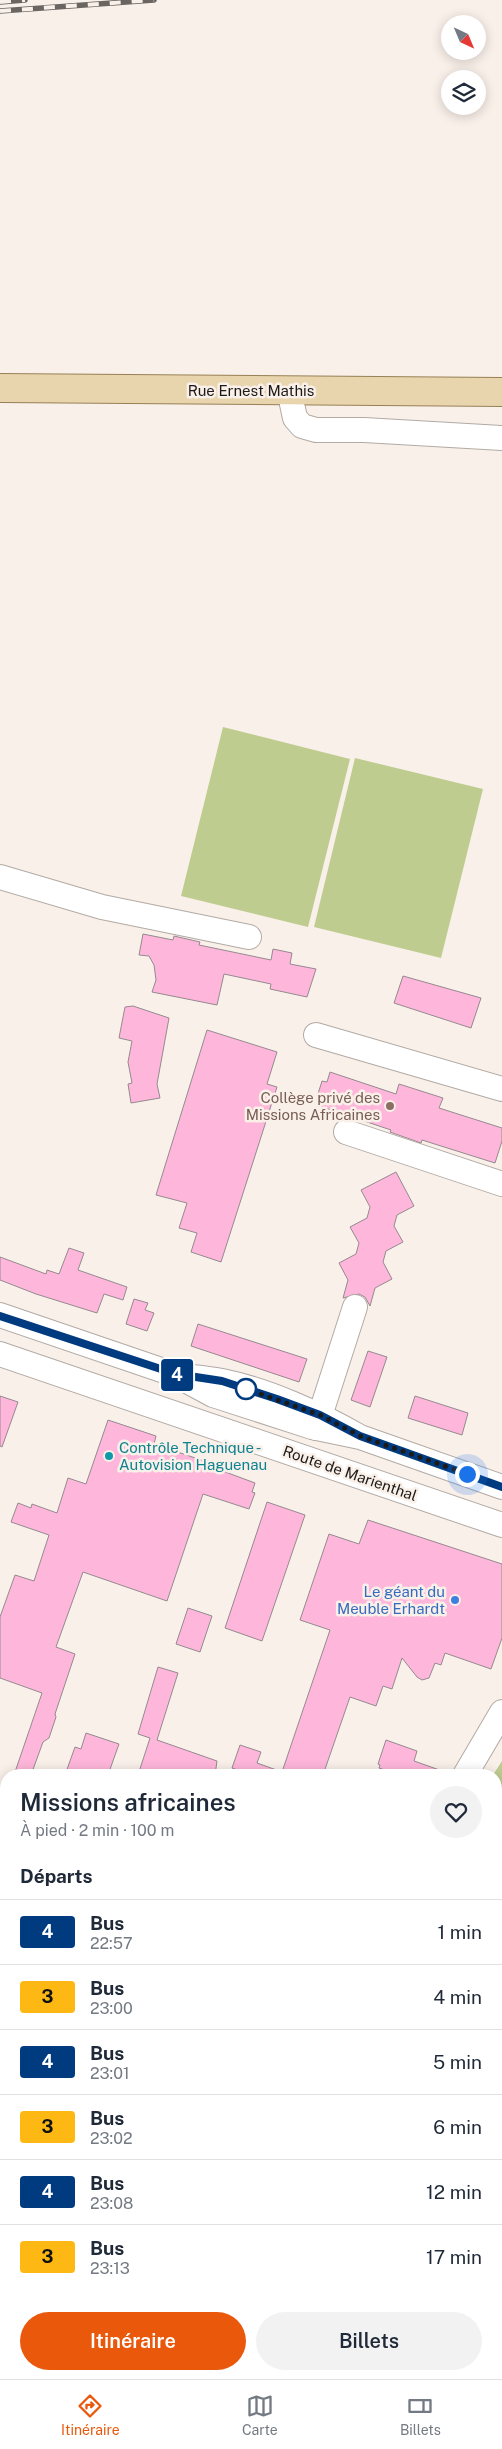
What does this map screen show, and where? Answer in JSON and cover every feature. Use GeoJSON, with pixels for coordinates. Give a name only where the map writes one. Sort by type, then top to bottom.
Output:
{"type":"FeatureCollection","features":[{"type":"Feature","properties":{"kind":"main road","name":"Rue Ernest Mathis"},"geometry":{"type":"LineString","coordinates":[[0,388],[502,392]]}},
{"type":"Feature","properties":{"kind":"street"},"geometry":{"type":"LineString","coordinates":[[289,390],[295,418],[302,426],[316,430],[364,430],[502,438]]}},
{"type":"Feature","properties":{"kind":"street"},"geometry":{"type":"LineString","coordinates":[[0,877],[102,907],[249,937]]}},
{"type":"Feature","properties":{"kind":"street"},"geometry":{"type":"LineString","coordinates":[[316,1035],[502,1089]]}},
{"type":"Feature","properties":{"kind":"street"},"geometry":{"type":"LineString","coordinates":[[346,1132],[502,1184]]}},
{"type":"Feature","properties":{"kind":"street"},"geometry":{"type":"LineString","coordinates":[[318,1421],[355,1308]]}},
{"type":"Feature","properties":{"kind":"street"},"geometry":{"type":"LineString","coordinates":[[0,1316],[176,1374],[222,1381],[318,1421],[502,1487]]}},
{"type":"Feature","properties":{"kind":"street","name":"Route de Marienthal"},"geometry":{"type":"LineString","coordinates":[[0,1354],[502,1525]]}},
{"type":"Feature","properties":{"kind":"street"},"geometry":{"type":"LineString","coordinates":[[469,1769],[502,1712]]}},
{"type":"Feature","properties":{"kind":"green space"},"geometry":{"type":"Polygon","coordinates":[[[223,727],[350,759],[308,927],[181,896],[223,727]]]}},
{"type":"Feature","properties":{"kind":"green space"},"geometry":{"type":"Polygon","coordinates":[[[355,758],[483,789],[441,958],[314,927],[355,758]]]}},
{"type":"Feature","properties":{"kind":"green space"},"geometry":{"type":"Polygon","coordinates":[[[502,1761],[502,1769],[497,1769],[502,1761]]]}},
{"type":"Feature","properties":{"kind":"building"},"geometry":{"type":"Polygon","coordinates":[[[143,934],[173,940],[174,936],[200,942],[199,945],[271,960],[273,949],[292,953],[290,964],[316,969],[307,997],[270,989],[271,984],[224,974],[217,1005],[152,992],[156,980],[154,965],[149,956],[139,955],[143,934]]]}},
{"type":"Feature","properties":{"kind":"building"},"geometry":{"type":"Polygon","coordinates":[[[403,976],[481,998],[471,1028],[394,1003],[403,976]]]}},
{"type":"Feature","properties":{"kind":"building"},"geometry":{"type":"Polygon","coordinates":[[[133,1006],[169,1018],[157,1084],[160,1098],[131,1103],[128,1084],[132,1083],[128,1062],[132,1041],[119,1038],[125,1007],[133,1006]]]}},
{"type":"Feature","properties":{"kind":"building"},"geometry":{"type":"Polygon","coordinates":[[[207,1030],[277,1052],[267,1084],[277,1087],[221,1262],[191,1252],[197,1233],[179,1228],[187,1203],[156,1195],[207,1030]]]}},
{"type":"Feature","properties":{"kind":"building"},"geometry":{"type":"Polygon","coordinates":[[[330,1072],[396,1094],[399,1084],[443,1098],[439,1108],[502,1128],[502,1141],[495,1163],[422,1140],[421,1143],[390,1132],[391,1130],[319,1106],[322,1098],[317,1097],[322,1081],[327,1082],[330,1072]]]}},
{"type":"Feature","properties":{"kind":"building"},"geometry":{"type":"Polygon","coordinates":[[[396,1172],[414,1206],[397,1215],[394,1226],[403,1242],[386,1251],[383,1262],[392,1279],[375,1288],[370,1306],[365,1297],[359,1294],[343,1298],[348,1280],[339,1263],[356,1254],[359,1243],[350,1227],[367,1218],[370,1207],[361,1190],[396,1172]]]}},
{"type":"Feature","properties":{"kind":"building"},"geometry":{"type":"Polygon","coordinates":[[[69,1248],[84,1253],[78,1270],[127,1287],[123,1300],[104,1294],[97,1313],[36,1294],[0,1280],[0,1257],[46,1274],[47,1270],[59,1274],[69,1248]]]}},
{"type":"Feature","properties":{"kind":"building"},"geometry":{"type":"Polygon","coordinates":[[[134,1299],[148,1303],[145,1310],[154,1313],[147,1331],[126,1324],[134,1299]]]}},
{"type":"Feature","properties":{"kind":"building"},"geometry":{"type":"Polygon","coordinates":[[[198,1324],[307,1359],[299,1382],[191,1346],[198,1324]]]}},
{"type":"Feature","properties":{"kind":"building"},"geometry":{"type":"Polygon","coordinates":[[[368,1351],[387,1357],[370,1407],[351,1400],[368,1351]]]}},
{"type":"Feature","properties":{"kind":"building"},"geometry":{"type":"Polygon","coordinates":[[[0,1396],[18,1402],[2,1447],[0,1446],[0,1396]]]}},
{"type":"Feature","properties":{"kind":"building"},"geometry":{"type":"Polygon","coordinates":[[[415,1396],[468,1413],[462,1435],[408,1418],[415,1396]]]}},
{"type":"Feature","properties":{"kind":"building"},"geometry":{"type":"Polygon","coordinates":[[[108,1420],[156,1436],[154,1444],[213,1464],[212,1467],[255,1483],[252,1492],[255,1493],[249,1509],[203,1494],[167,1601],[83,1572],[56,1647],[75,1654],[49,1738],[43,1742],[33,1769],[16,1769],[42,1693],[0,1678],[0,1617],[15,1575],[34,1581],[49,1535],[11,1522],[18,1503],[31,1508],[32,1504],[57,1513],[68,1478],[86,1484],[108,1420]]]}},
{"type":"Feature","properties":{"kind":"building"},"geometry":{"type":"Polygon","coordinates":[[[267,1502],[305,1515],[262,1641],[225,1628],[267,1502]]]}},
{"type":"Feature","properties":{"kind":"building"},"geometry":{"type":"Polygon","coordinates":[[[368,1520],[502,1564],[502,1638],[491,1669],[445,1653],[441,1665],[435,1663],[429,1678],[422,1680],[417,1677],[402,1658],[392,1689],[383,1686],[376,1706],[350,1697],[325,1769],[283,1769],[330,1630],[300,1620],[329,1534],[359,1544],[368,1520]]]}},
{"type":"Feature","properties":{"kind":"building"},"geometry":{"type":"Polygon","coordinates":[[[188,1608],[212,1616],[200,1652],[176,1644],[188,1608]]]}},
{"type":"Feature","properties":{"kind":"building"},"geometry":{"type":"Polygon","coordinates":[[[158,1667],[178,1673],[157,1740],[217,1761],[216,1769],[140,1769],[150,1738],[138,1734],[158,1667]]]}},
{"type":"Feature","properties":{"kind":"building"},"geometry":{"type":"Polygon","coordinates":[[[86,1733],[119,1744],[110,1769],[67,1769],[75,1747],[81,1749],[86,1733]]]}},
{"type":"Feature","properties":{"kind":"building"},"geometry":{"type":"Polygon","coordinates":[[[386,1740],[417,1751],[414,1761],[437,1769],[382,1769],[379,1768],[380,1765],[378,1764],[386,1740]]]}},
{"type":"Feature","properties":{"kind":"building"},"geometry":{"type":"Polygon","coordinates":[[[240,1745],[261,1752],[257,1763],[274,1769],[232,1768],[240,1745]]]}},
{"type":"Feature","properties":{"kind":"railway"},"geometry":{"type":"LineString","coordinates":[[0,2],[25,0]]}},
{"type":"Feature","properties":{"kind":"railway"},"geometry":{"type":"LineString","coordinates":[[0,11],[154,0]]}},
{"type":"Feature","properties":{"kind":"bus line","name":"4"},"geometry":{"type":"LineString","coordinates":[[0,1316],[176,1374],[222,1381],[277,1399],[320,1415],[360,1436],[502,1487]]}},
{"type":"Feature","properties":{"kind":"place","name":"Collège privé des Missions Africaines"},"geometry":{"type":"Point","coordinates":[390,1106]}},
{"type":"Feature","properties":{"kind":"place","name":"Contrôle Technique - Autovision Haguenau"},"geometry":{"type":"Point","coordinates":[109,1456]}},
{"type":"Feature","properties":{"kind":"place","name":"Le géant du Meuble Erhardt"},"geometry":{"type":"Point","coordinates":[455,1600]}},
{"type":"Feature","properties":{"kind":"route"},"geometry":{"type":"LineString","coordinates":[[246,1389],[241,1387],[320,1415],[360,1436],[467,1474]]}}]}
